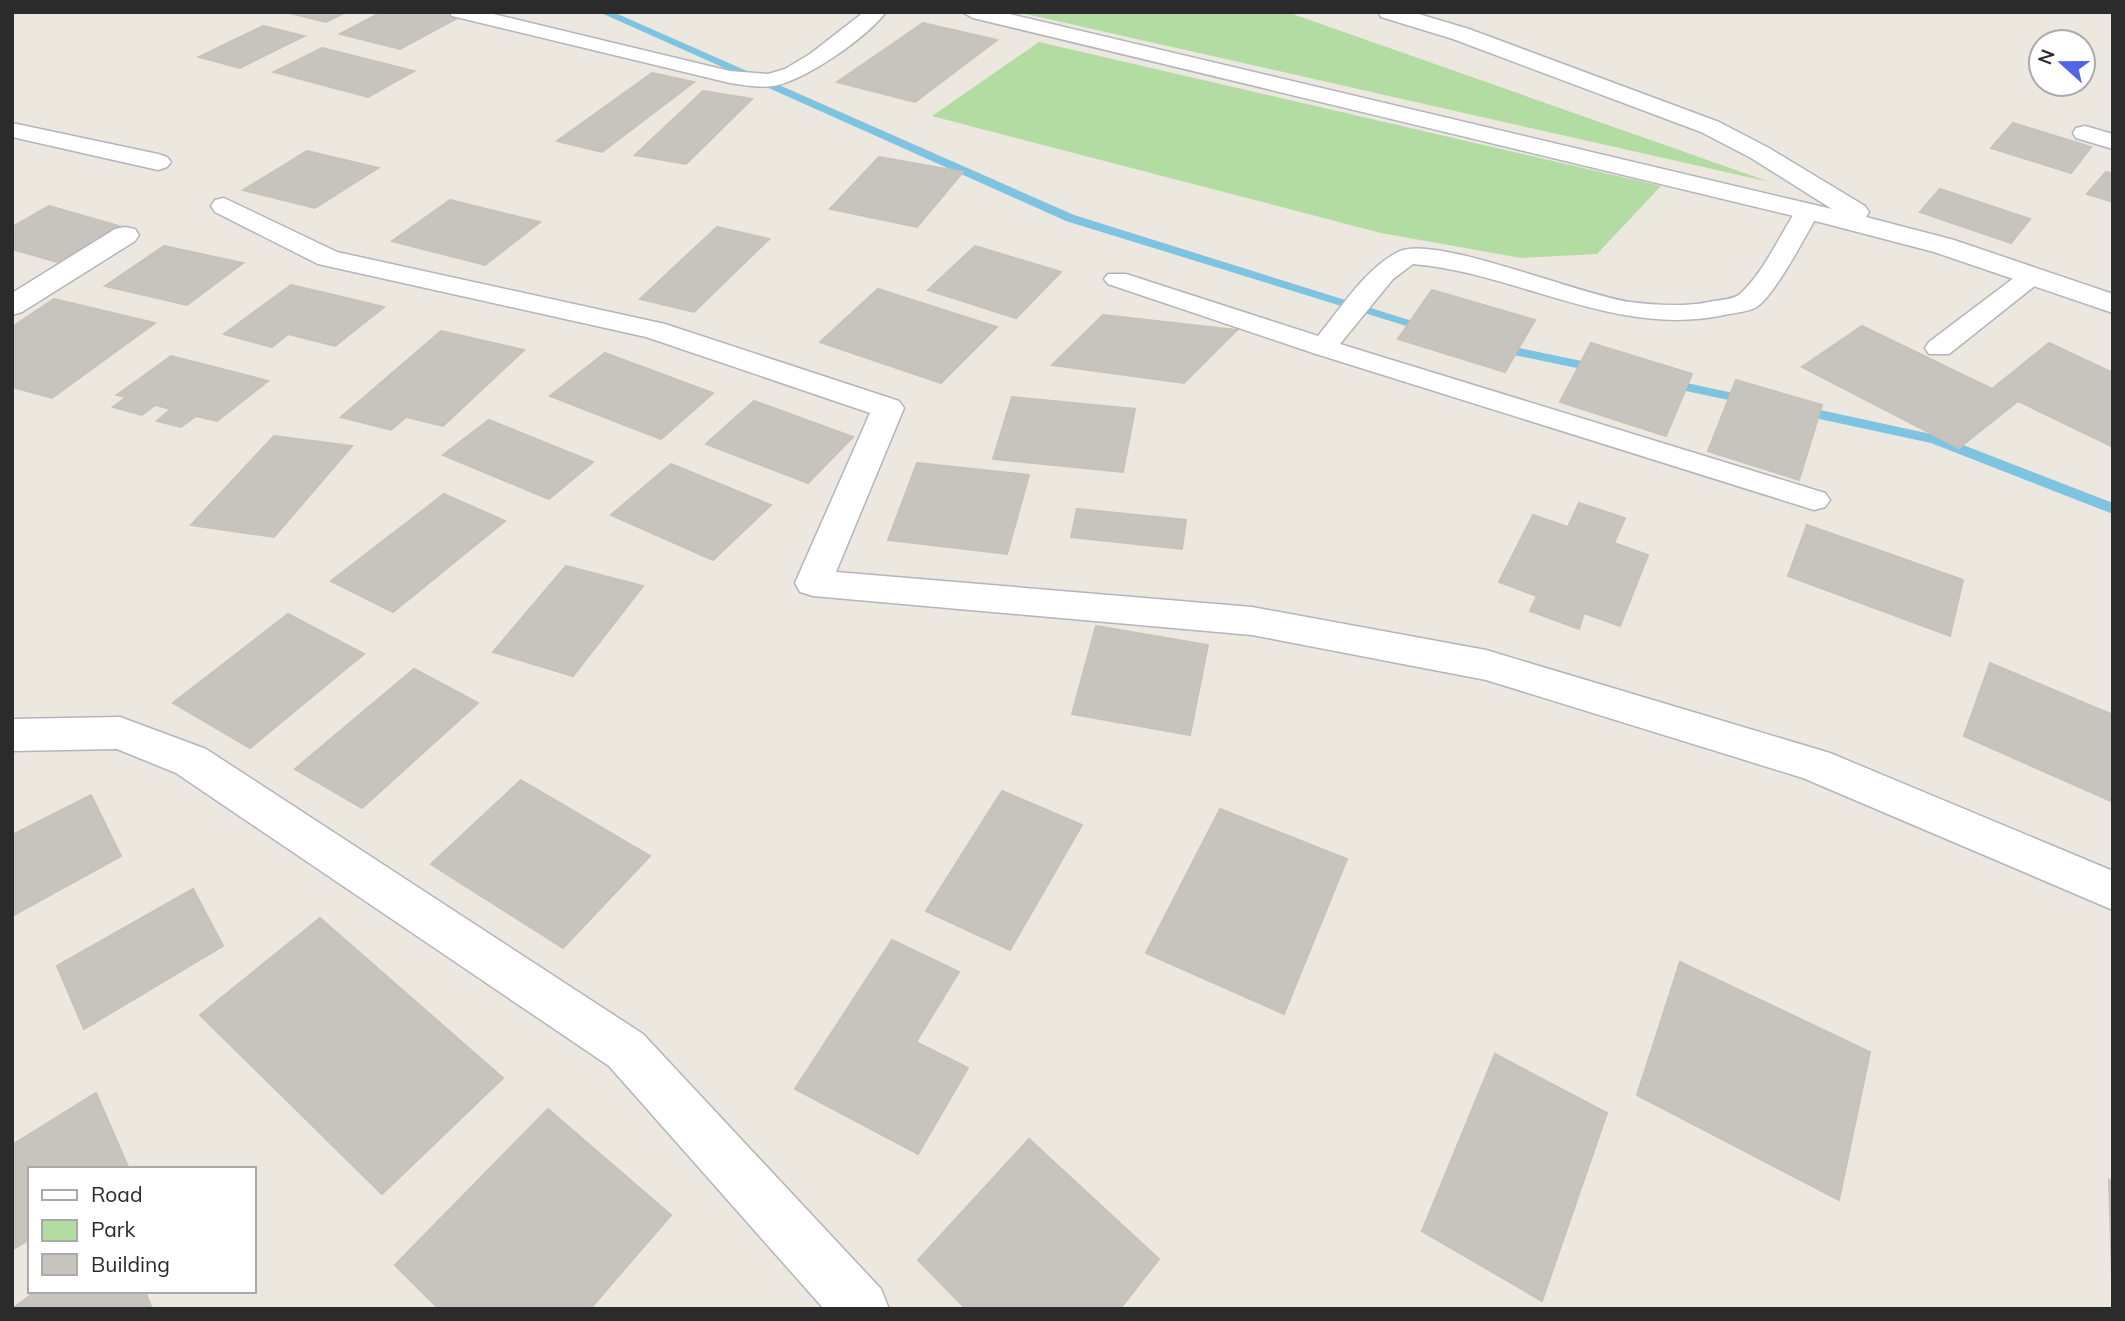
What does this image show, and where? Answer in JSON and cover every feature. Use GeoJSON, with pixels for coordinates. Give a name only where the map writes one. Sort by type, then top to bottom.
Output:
{"type":"FeatureCollection","features":[{"type":"Feature","properties":{"kind":"street"},"geometry":{"type":"LineString","coordinates":[[973,12],[1888,231],[1944,246],[2113,304]]}},
{"type":"Feature","properties":{"kind":"street"},"geometry":{"type":"LineString","coordinates":[[1389,12],[1461,34],[1710,127],[1760,153],[1888,231]]}},
{"type":"Feature","properties":{"kind":"street"},"geometry":{"type":"LineString","coordinates":[[12,130],[158,162]]}},
{"type":"Feature","properties":{"kind":"street"},"geometry":{"type":"LineString","coordinates":[[2085,133],[2113,142]]}},
{"type":"Feature","properties":{"kind":"street"},"geometry":{"type":"LineString","coordinates":[[224,206],[328,258],[654,330],[888,408],[813,583],[1252,621],[1486,665],[1815,765],[2113,891]]}},
{"type":"Feature","properties":{"kind":"street"},"geometry":{"type":"LineString","coordinates":[[12,306],[125,235]]}},
{"type":"Feature","properties":{"kind":"street"},"geometry":{"type":"LineString","coordinates":[[12,735],[120,733],[191,761],[626,1050],[862,1309]]}},
{"type":"Feature","properties":{"kind":"lane"},"geometry":{"type":"LineString","coordinates":[[459,12],[730,77],[767,80],[781,78],[803,66],[876,12]]}},
{"type":"Feature","properties":{"kind":"lane"},"geometry":{"type":"LineString","coordinates":[[1323,347],[1384,274],[1408,256],[1456,260],[1549,290],[1629,310],[1700,312],[1747,302],[1768,276],[1808,211]]}},
{"type":"Feature","properties":{"kind":"lane"},"geometry":{"type":"LineString","coordinates":[[1939,348],[2032,276]]}},
{"type":"Feature","properties":{"kind":"lane"},"geometry":{"type":"LineString","coordinates":[[1117,279],[1323,347],[1814,499]]}},
{"type":"Feature","properties":{"kind":"green space"},"geometry":{"type":"Polygon","coordinates":[[[1017,12],[1287,12],[1770,182],[1017,12]]]}},
{"type":"Feature","properties":{"kind":"green space"},"geometry":{"type":"Polygon","coordinates":[[[1039,42],[1661,186],[1597,254],[1521,258],[1381,233],[932,116],[1039,42]]]}},
{"type":"Feature","properties":{"kind":"building"},"geometry":{"type":"Polygon","coordinates":[[[346,12],[326,22],[290,13],[346,12]]]}},
{"type":"Feature","properties":{"kind":"building"},"geometry":{"type":"Polygon","coordinates":[[[382,12],[439,12],[459,17],[400,49],[340,34],[382,12]]]}},
{"type":"Feature","properties":{"kind":"building"},"geometry":{"type":"Polygon","coordinates":[[[923,23],[997,40],[915,102],[837,82],[923,23]]]}},
{"type":"Feature","properties":{"kind":"building"},"geometry":{"type":"Polygon","coordinates":[[[263,26],[304,36],[240,68],[199,57],[263,26]]]}},
{"type":"Feature","properties":{"kind":"building"},"geometry":{"type":"Polygon","coordinates":[[[322,48],[414,71],[368,97],[274,72],[322,48]]]}},
{"type":"Feature","properties":{"kind":"building"},"geometry":{"type":"Polygon","coordinates":[[[652,73],[694,82],[602,152],[557,141],[652,73]]]}},
{"type":"Feature","properties":{"kind":"building"},"geometry":{"type":"Polygon","coordinates":[[[703,91],[752,99],[686,164],[635,155],[703,91]]]}},
{"type":"Feature","properties":{"kind":"building"},"geometry":{"type":"Polygon","coordinates":[[[2013,123],[2091,147],[2071,173],[1991,148],[2013,123]]]}},
{"type":"Feature","properties":{"kind":"building"},"geometry":{"type":"Polygon","coordinates":[[[307,151],[378,168],[315,208],[243,190],[307,151]]]}},
{"type":"Feature","properties":{"kind":"building"},"geometry":{"type":"Polygon","coordinates":[[[879,157],[963,172],[917,227],[830,209],[879,157]]]}},
{"type":"Feature","properties":{"kind":"building"},"geometry":{"type":"Polygon","coordinates":[[[2106,172],[2113,174],[2113,202],[2087,194],[2106,172]]]}},
{"type":"Feature","properties":{"kind":"building"},"geometry":{"type":"Polygon","coordinates":[[[1940,189],[2030,219],[2011,243],[1920,212],[1940,189]]]}},
{"type":"Feature","properties":{"kind":"building"},"geometry":{"type":"Polygon","coordinates":[[[450,200],[540,222],[485,265],[392,241],[450,200]]]}},
{"type":"Feature","properties":{"kind":"building"},"geometry":{"type":"Polygon","coordinates":[[[49,206],[119,226],[57,262],[12,249],[12,227],[49,206]]]}},
{"type":"Feature","properties":{"kind":"building"},"geometry":{"type":"Polygon","coordinates":[[[717,227],[769,239],[694,312],[640,299],[717,227]]]}},
{"type":"Feature","properties":{"kind":"building"},"geometry":{"type":"Polygon","coordinates":[[[164,246],[243,263],[187,305],[105,286],[164,246]]]}},
{"type":"Feature","properties":{"kind":"building"},"geometry":{"type":"Polygon","coordinates":[[[975,246],[1061,272],[1016,318],[928,290],[975,246]]]}},
{"type":"Feature","properties":{"kind":"building"},"geometry":{"type":"Polygon","coordinates":[[[291,285],[384,307],[335,346],[288,334],[272,347],[224,334],[291,285]]]}},
{"type":"Feature","properties":{"kind":"building"},"geometry":{"type":"Polygon","coordinates":[[[878,289],[997,327],[941,383],[820,342],[878,289]]]}},
{"type":"Feature","properties":{"kind":"building"},"geometry":{"type":"Polygon","coordinates":[[[1432,290],[1535,320],[1505,372],[1398,339],[1432,290]]]}},
{"type":"Feature","properties":{"kind":"building"},"geometry":{"type":"Polygon","coordinates":[[[54,299],[155,323],[52,398],[12,387],[12,327],[54,299]]]}},
{"type":"Feature","properties":{"kind":"building"},"geometry":{"type":"Polygon","coordinates":[[[1103,315],[1237,330],[1184,383],[1052,365],[1103,315]]]}},
{"type":"Feature","properties":{"kind":"building"},"geometry":{"type":"Polygon","coordinates":[[[1862,326],[1992,389],[2049,343],[2113,373],[2113,447],[2018,401],[1959,448],[1802,367],[1862,326]]]}},
{"type":"Feature","properties":{"kind":"building"},"geometry":{"type":"Polygon","coordinates":[[[441,331],[524,350],[443,426],[406,417],[391,430],[341,417],[441,331]]]}},
{"type":"Feature","properties":{"kind":"building"},"geometry":{"type":"Polygon","coordinates":[[[1591,343],[1692,374],[1666,436],[1560,402],[1591,343]]]}},
{"type":"Feature","properties":{"kind":"building"},"geometry":{"type":"Polygon","coordinates":[[[605,353],[713,393],[661,439],[550,396],[605,353]]]}},
{"type":"Feature","properties":{"kind":"building"},"geometry":{"type":"Polygon","coordinates":[[[171,356],[268,381],[217,421],[196,416],[181,427],[157,421],[171,409],[155,405],[142,415],[113,407],[126,397],[117,395],[171,356]]]}},
{"type":"Feature","properties":{"kind":"building"},"geometry":{"type":"Polygon","coordinates":[[[1736,380],[1822,405],[1799,480],[1708,451],[1736,380]]]}},
{"type":"Feature","properties":{"kind":"building"},"geometry":{"type":"Polygon","coordinates":[[[1012,397],[1135,409],[1123,472],[993,459],[1012,397]]]}},
{"type":"Feature","properties":{"kind":"building"},"geometry":{"type":"Polygon","coordinates":[[[754,401],[853,437],[808,483],[706,444],[754,401]]]}},
{"type":"Feature","properties":{"kind":"building"},"geometry":{"type":"Polygon","coordinates":[[[489,420],[593,462],[549,499],[443,455],[489,420]]]}},
{"type":"Feature","properties":{"kind":"building"},"geometry":{"type":"Polygon","coordinates":[[[274,436],[352,446],[274,537],[191,525],[274,436]]]}},
{"type":"Feature","properties":{"kind":"building"},"geometry":{"type":"Polygon","coordinates":[[[917,463],[1029,475],[1007,554],[888,540],[917,463]]]}},
{"type":"Feature","properties":{"kind":"building"},"geometry":{"type":"Polygon","coordinates":[[[671,464],[771,505],[713,560],[611,515],[671,464]]]}},
{"type":"Feature","properties":{"kind":"building"},"geometry":{"type":"Polygon","coordinates":[[[444,494],[505,521],[393,612],[331,581],[444,494]]]}},
{"type":"Feature","properties":{"kind":"building"},"geometry":{"type":"Polygon","coordinates":[[[1579,503],[1625,518],[1614,543],[1648,555],[1620,626],[1584,613],[1579,629],[1530,611],[1537,596],[1499,582],[1533,515],[1568,527],[1579,503]]]}},
{"type":"Feature","properties":{"kind":"building"},"geometry":{"type":"Polygon","coordinates":[[[1077,509],[1186,520],[1182,549],[1071,537],[1077,509]]]}},
{"type":"Feature","properties":{"kind":"building"},"geometry":{"type":"Polygon","coordinates":[[[1807,525],[1963,580],[1950,636],[1788,576],[1807,525]]]}},
{"type":"Feature","properties":{"kind":"building"},"geometry":{"type":"Polygon","coordinates":[[[566,566],[643,586],[573,676],[493,652],[566,566]]]}},
{"type":"Feature","properties":{"kind":"building"},"geometry":{"type":"Polygon","coordinates":[[[288,614],[364,654],[250,748],[173,703],[288,614]]]}},
{"type":"Feature","properties":{"kind":"building"},"geometry":{"type":"Polygon","coordinates":[[[1096,626],[1208,645],[1190,735],[1072,714],[1096,626]]]}},
{"type":"Feature","properties":{"kind":"building"},"geometry":{"type":"Polygon","coordinates":[[[1990,663],[2113,715],[2113,802],[1964,736],[1990,663]]]}},
{"type":"Feature","properties":{"kind":"building"},"geometry":{"type":"Polygon","coordinates":[[[414,669],[478,703],[362,808],[295,769],[414,669]]]}},
{"type":"Feature","properties":{"kind":"building"},"geometry":{"type":"Polygon","coordinates":[[[521,780],[650,856],[563,948],[431,864],[521,780]]]}},
{"type":"Feature","properties":{"kind":"building"},"geometry":{"type":"Polygon","coordinates":[[[1002,791],[1082,825],[1010,950],[926,911],[1002,791]]]}},
{"type":"Feature","properties":{"kind":"building"},"geometry":{"type":"Polygon","coordinates":[[[91,795],[121,856],[12,916],[12,835],[91,795]]]}},
{"type":"Feature","properties":{"kind":"building"},"geometry":{"type":"Polygon","coordinates":[[[1220,809],[1347,859],[1284,1014],[1146,953],[1220,809]]]}},
{"type":"Feature","properties":{"kind":"building"},"geometry":{"type":"Polygon","coordinates":[[[193,889],[223,946],[84,1029],[57,966],[193,889]]]}},
{"type":"Feature","properties":{"kind":"building"},"geometry":{"type":"Polygon","coordinates":[[[320,918],[503,1078],[382,1194],[200,1015],[320,918]]]}},
{"type":"Feature","properties":{"kind":"building"},"geometry":{"type":"Polygon","coordinates":[[[892,940],[959,972],[916,1042],[968,1068],[918,1154],[795,1089],[892,940]]]}},
{"type":"Feature","properties":{"kind":"building"},"geometry":{"type":"Polygon","coordinates":[[[1680,962],[1870,1052],[1839,1200],[1637,1095],[1680,962]]]}},
{"type":"Feature","properties":{"kind":"building"},"geometry":{"type":"Polygon","coordinates":[[[1495,1054],[1607,1113],[1542,1301],[1422,1231],[1495,1054]]]}},
{"type":"Feature","properties":{"kind":"building"},"geometry":{"type":"Polygon","coordinates":[[[96,1093],[128,1167],[28,1167],[28,1240],[12,1250],[12,1145],[96,1093]]]}},
{"type":"Feature","properties":{"kind":"building"},"geometry":{"type":"Polygon","coordinates":[[[548,1109],[671,1215],[590,1309],[439,1309],[395,1265],[548,1109]]]}},
{"type":"Feature","properties":{"kind":"building"},"geometry":{"type":"Polygon","coordinates":[[[1029,1139],[1159,1259],[1120,1309],[966,1309],[918,1260],[1029,1139]]]}},
{"type":"Feature","properties":{"kind":"building"},"geometry":{"type":"Polygon","coordinates":[[[2109,1180],[2113,1182],[2113,1309],[2109,1180]]]}},
{"type":"Feature","properties":{"kind":"building"},"geometry":{"type":"Polygon","coordinates":[[[33,1293],[146,1293],[152,1309],[12,1309],[33,1293]]]}},
{"type":"Feature","properties":{"kind":"waterway"},"geometry":{"type":"LineString","coordinates":[[604,12],[1070,218],[1431,329]]}},
{"type":"Feature","properties":{"kind":"waterway"},"geometry":{"type":"LineString","coordinates":[[1495,347],[1601,369]]}},
{"type":"Feature","properties":{"kind":"waterway"},"geometry":{"type":"LineString","coordinates":[[1663,382],[1752,401]]}},
{"type":"Feature","properties":{"kind":"waterway"},"geometry":{"type":"LineString","coordinates":[[1797,410],[1935,439],[2113,509]]}}]}
